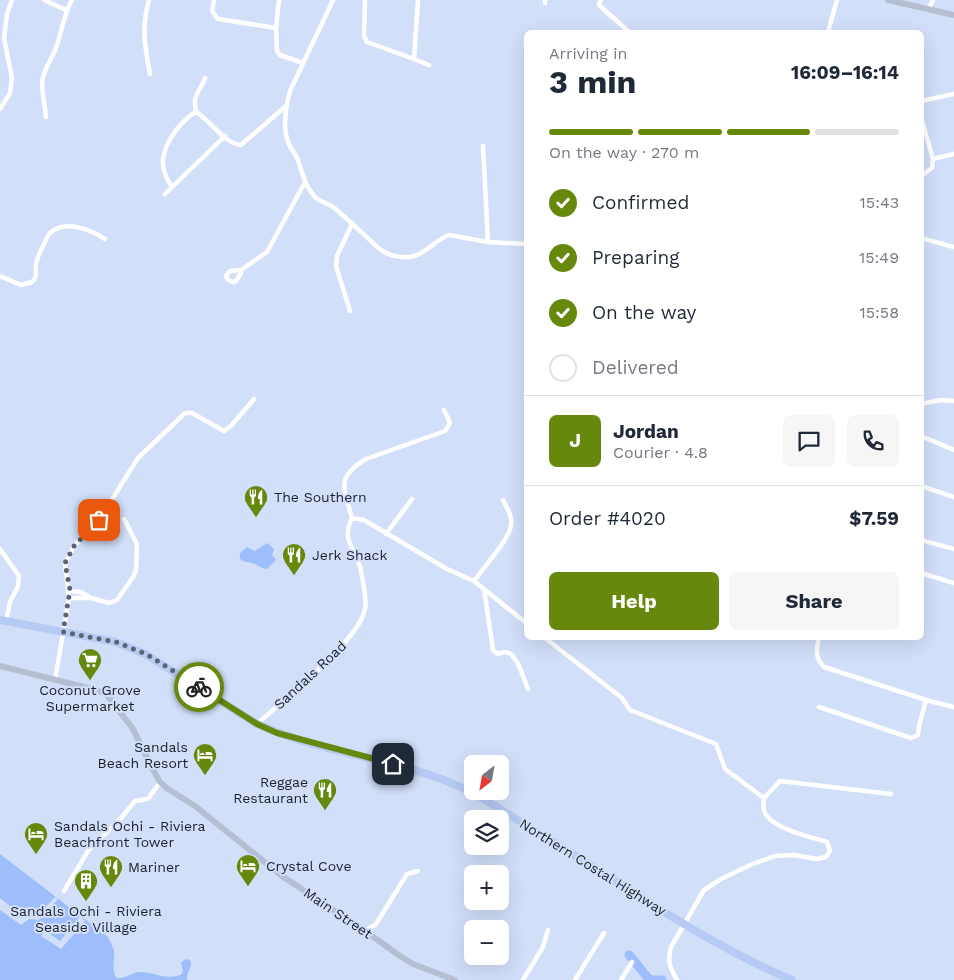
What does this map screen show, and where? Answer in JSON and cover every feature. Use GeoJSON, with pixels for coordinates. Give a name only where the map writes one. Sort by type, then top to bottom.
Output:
{"type":"FeatureCollection","features":[{"type":"Feature","properties":{"kind":"main road","name":"Northern Costal Highway"},"geometry":{"type":"LineString","coordinates":[[3,621],[116,642],[146,654],[257,724],[294,739],[393,764],[455,784],[525,824],[721,946],[792,980]]}},
{"type":"Feature","properties":{"kind":"street"},"geometry":{"type":"LineString","coordinates":[[0,109],[10,93],[12,78],[4,38],[6,14],[12,0]]}},
{"type":"Feature","properties":{"kind":"street"},"geometry":{"type":"LineString","coordinates":[[44,0],[66,10]]}},
{"type":"Feature","properties":{"kind":"street"},"geometry":{"type":"LineString","coordinates":[[46,117],[42,84],[44,74],[58,42],[66,10],[72,0]]}},
{"type":"Feature","properties":{"kind":"street"},"geometry":{"type":"LineString","coordinates":[[149,0],[144,23],[144,40],[150,74]]}},
{"type":"Feature","properties":{"kind":"street"},"geometry":{"type":"LineString","coordinates":[[214,0],[212,11],[218,19],[276,28]]}},
{"type":"Feature","properties":{"kind":"street"},"geometry":{"type":"LineString","coordinates":[[279,0],[276,28],[277,51],[280,54],[304,63]]}},
{"type":"Feature","properties":{"kind":"street"},"geometry":{"type":"LineString","coordinates":[[333,0],[290,91],[287,105],[286,136],[289,145],[297,157],[305,182],[314,196],[332,207],[385,254],[403,258],[421,254],[448,235],[488,242],[524,244]]}},
{"type":"Feature","properties":{"kind":"street"},"geometry":{"type":"LineString","coordinates":[[365,0],[364,36],[367,42],[429,65]]}},
{"type":"Feature","properties":{"kind":"street"},"geometry":{"type":"LineString","coordinates":[[414,60],[418,0]]}},
{"type":"Feature","properties":{"kind":"street"},"geometry":{"type":"LineString","coordinates":[[601,0],[599,5],[626,30]]}},
{"type":"Feature","properties":{"kind":"street"},"geometry":{"type":"LineString","coordinates":[[829,30],[837,0]]}},
{"type":"Feature","properties":{"kind":"street"},"geometry":{"type":"LineString","coordinates":[[888,0],[954,15]]}},
{"type":"Feature","properties":{"kind":"street"},"geometry":{"type":"LineString","coordinates":[[928,10],[933,0]]}},
{"type":"Feature","properties":{"kind":"street"},"geometry":{"type":"LineString","coordinates":[[205,78],[196,94],[194,102],[196,112],[238,145],[244,144],[287,105]]}},
{"type":"Feature","properties":{"kind":"street"},"geometry":{"type":"LineString","coordinates":[[924,100],[954,94]]}},
{"type":"Feature","properties":{"kind":"street"},"geometry":{"type":"LineString","coordinates":[[172,187],[165,178],[163,155],[167,144],[182,123],[196,112]]}},
{"type":"Feature","properties":{"kind":"street"},"geometry":{"type":"LineString","coordinates":[[924,128],[933,159],[932,168],[924,174]]}},
{"type":"Feature","properties":{"kind":"street"},"geometry":{"type":"LineString","coordinates":[[165,194],[225,136]]}},
{"type":"Feature","properties":{"kind":"street"},"geometry":{"type":"LineString","coordinates":[[483,146],[488,242]]}},
{"type":"Feature","properties":{"kind":"street"},"geometry":{"type":"LineString","coordinates":[[933,159],[954,154]]}},
{"type":"Feature","properties":{"kind":"street"},"geometry":{"type":"LineString","coordinates":[[241,270],[267,252],[305,182]]}},
{"type":"Feature","properties":{"kind":"street"},"geometry":{"type":"LineString","coordinates":[[350,311],[336,266],[337,256],[352,224]]}},
{"type":"Feature","properties":{"kind":"street"},"geometry":{"type":"LineString","coordinates":[[0,276],[21,285],[32,282],[36,277],[39,253],[51,232],[58,229],[71,226],[105,239]]}},
{"type":"Feature","properties":{"kind":"street"},"geometry":{"type":"LineString","coordinates":[[924,239],[954,247]]}},
{"type":"Feature","properties":{"kind":"street"},"geometry":{"type":"LineString","coordinates":[[55,680],[70,590],[65,563],[74,546],[99,520],[138,458],[185,413],[192,413],[224,431],[231,426],[254,399]]}},
{"type":"Feature","properties":{"kind":"street"},"geometry":{"type":"LineString","coordinates":[[924,403],[941,400],[954,402]]}},
{"type":"Feature","properties":{"kind":"street"},"geometry":{"type":"LineString","coordinates":[[444,410],[450,423],[445,431],[366,459],[355,466],[344,478],[344,488],[352,518],[364,520],[447,569],[474,581],[524,621]]}},
{"type":"Feature","properties":{"kind":"street"},"geometry":{"type":"LineString","coordinates":[[924,437],[954,450]]}},
{"type":"Feature","properties":{"kind":"street"},"geometry":{"type":"LineString","coordinates":[[924,487],[954,497]]}},
{"type":"Feature","properties":{"kind":"street"},"geometry":{"type":"LineString","coordinates":[[386,534],[412,498]]}},
{"type":"Feature","properties":{"kind":"street"},"geometry":{"type":"LineString","coordinates":[[474,581],[506,537],[512,525],[511,516],[503,500]]}},
{"type":"Feature","properties":{"kind":"street"},"geometry":{"type":"LineString","coordinates":[[70,590],[81,592],[91,598],[109,603],[117,600],[136,570],[137,544],[124,518]]}},
{"type":"Feature","properties":{"kind":"street","name":"Sandals Road"},"geometry":{"type":"LineString","coordinates":[[257,724],[338,650],[360,623],[365,608],[364,585],[359,563],[347,538],[347,527],[352,518]]}},
{"type":"Feature","properties":{"kind":"street"},"geometry":{"type":"LineString","coordinates":[[924,541],[954,549]]}},
{"type":"Feature","properties":{"kind":"street"},"geometry":{"type":"LineString","coordinates":[[0,549],[20,581],[3,621]]}},
{"type":"Feature","properties":{"kind":"street"},"geometry":{"type":"LineString","coordinates":[[924,574],[954,583]]}},
{"type":"Feature","properties":{"kind":"street"},"geometry":{"type":"LineString","coordinates":[[484,590],[493,650],[498,654],[507,652],[512,654],[528,689]]}},
{"type":"Feature","properties":{"kind":"street"},"geometry":{"type":"LineString","coordinates":[[69,598],[91,598]]}},
{"type":"Feature","properties":{"kind":"street"},"geometry":{"type":"LineString","coordinates":[[548,640],[622,698],[630,710],[716,744],[725,769],[764,798]]}},
{"type":"Feature","properties":{"kind":"street"},"geometry":{"type":"LineString","coordinates":[[818,640],[816,648],[818,661],[824,667],[926,700],[954,707]]}},
{"type":"Feature","properties":{"kind":"street","name":"Main Street"},"geometry":{"type":"LineString","coordinates":[[0,666],[106,694],[133,729],[146,759],[160,782],[179,797],[195,806],[282,876],[385,946],[413,964],[455,980]]}},
{"type":"Feature","properties":{"kind":"street"},"geometry":{"type":"LineString","coordinates":[[819,707],[912,738],[918,735],[926,700]]}},
{"type":"Feature","properties":{"kind":"street"},"geometry":{"type":"LineString","coordinates":[[677,980],[668,964],[668,956],[684,923],[704,890],[721,879],[750,865],[775,856],[794,855],[817,859],[826,857],[830,851],[827,842],[797,834],[771,821],[764,811],[764,798],[780,780],[891,794]]}},
{"type":"Feature","properties":{"kind":"street"},"geometry":{"type":"LineString","coordinates":[[64,891],[88,851],[135,801],[148,800],[160,782]]}},
{"type":"Feature","properties":{"kind":"street"},"geometry":{"type":"LineString","coordinates":[[365,931],[376,924],[407,874],[418,871]]}},
{"type":"Feature","properties":{"kind":"street"},"geometry":{"type":"LineString","coordinates":[[523,980],[543,947],[548,930]]}},
{"type":"Feature","properties":{"kind":"street"},"geometry":{"type":"LineString","coordinates":[[575,980],[604,933]]}},
{"type":"Feature","properties":{"kind":"street"},"geometry":{"type":"LineString","coordinates":[[621,980],[632,962]]}},
{"type":"Feature","properties":{"kind":"water"},"geometry":{"type":"Polygon","coordinates":[[[267,543],[274,549],[272,555],[276,560],[267,569],[240,559],[240,553],[247,547],[255,551],[267,543]]]}},
{"type":"Feature","properties":{"kind":"water"},"geometry":{"type":"Polygon","coordinates":[[[0,854],[108,937],[114,951],[114,969],[117,978],[141,972],[165,977],[181,975],[183,971],[181,963],[187,959],[191,961],[191,964],[187,980],[0,980],[0,854]]]}},
{"type":"Feature","properties":{"kind":"pier"},"geometry":{"type":"Polygon","coordinates":[[[55,897],[58,899],[39,920],[29,919],[21,925],[0,910],[0,898],[19,913],[37,916],[55,897]]]}},
{"type":"Feature","properties":{"kind":"pier"},"geometry":{"type":"Polygon","coordinates":[[[80,916],[85,921],[61,949],[41,936],[46,931],[60,941],[80,916]]]}},
{"type":"Feature","properties":{"kind":"waterway"},"geometry":{"type":"LineString","coordinates":[[629,955],[650,980],[662,980]]}},
{"type":"Feature","properties":{"kind":"way so far"},"geometry":{"type":"LineString","coordinates":[[99,520],[74,546],[65,563],[70,590],[63,632],[116,642],[146,654],[199,687]]}},
{"type":"Feature","properties":{"kind":"place","name":"The Southern"},"geometry":{"type":"Point","coordinates":[256,518]}},
{"type":"Feature","properties":{"kind":"place","name":"Jerk Shack"},"geometry":{"type":"Point","coordinates":[294,576]}},
{"type":"Feature","properties":{"kind":"place","name":"Coconut Grove Supermarket"},"geometry":{"type":"Point","coordinates":[90,681]}},
{"type":"Feature","properties":{"kind":"place","name":"Sandals Beach Resort"},"geometry":{"type":"Point","coordinates":[205,776]}},
{"type":"Feature","properties":{"kind":"place","name":"Reggae Restaurant"},"geometry":{"type":"Point","coordinates":[325,811]}},
{"type":"Feature","properties":{"kind":"place","name":"Sandals Ochi - Riviera Beachfront Tower"},"geometry":{"type":"Point","coordinates":[36,855]}},
{"type":"Feature","properties":{"kind":"place","name":"Crystal Cove"},"geometry":{"type":"Point","coordinates":[248,887]}},
{"type":"Feature","properties":{"kind":"place","name":"Mariner"},"geometry":{"type":"Point","coordinates":[111,888]}},
{"type":"Feature","properties":{"kind":"place","name":"Sandals Ochi - Riviera Seaside Village"},"geometry":{"type":"Point","coordinates":[86,902]}},
{"type":"Feature","properties":{"kind":"route"},"geometry":{"type":"LineString","coordinates":[[199,687],[257,724],[277,733],[393,764]]}}]}
